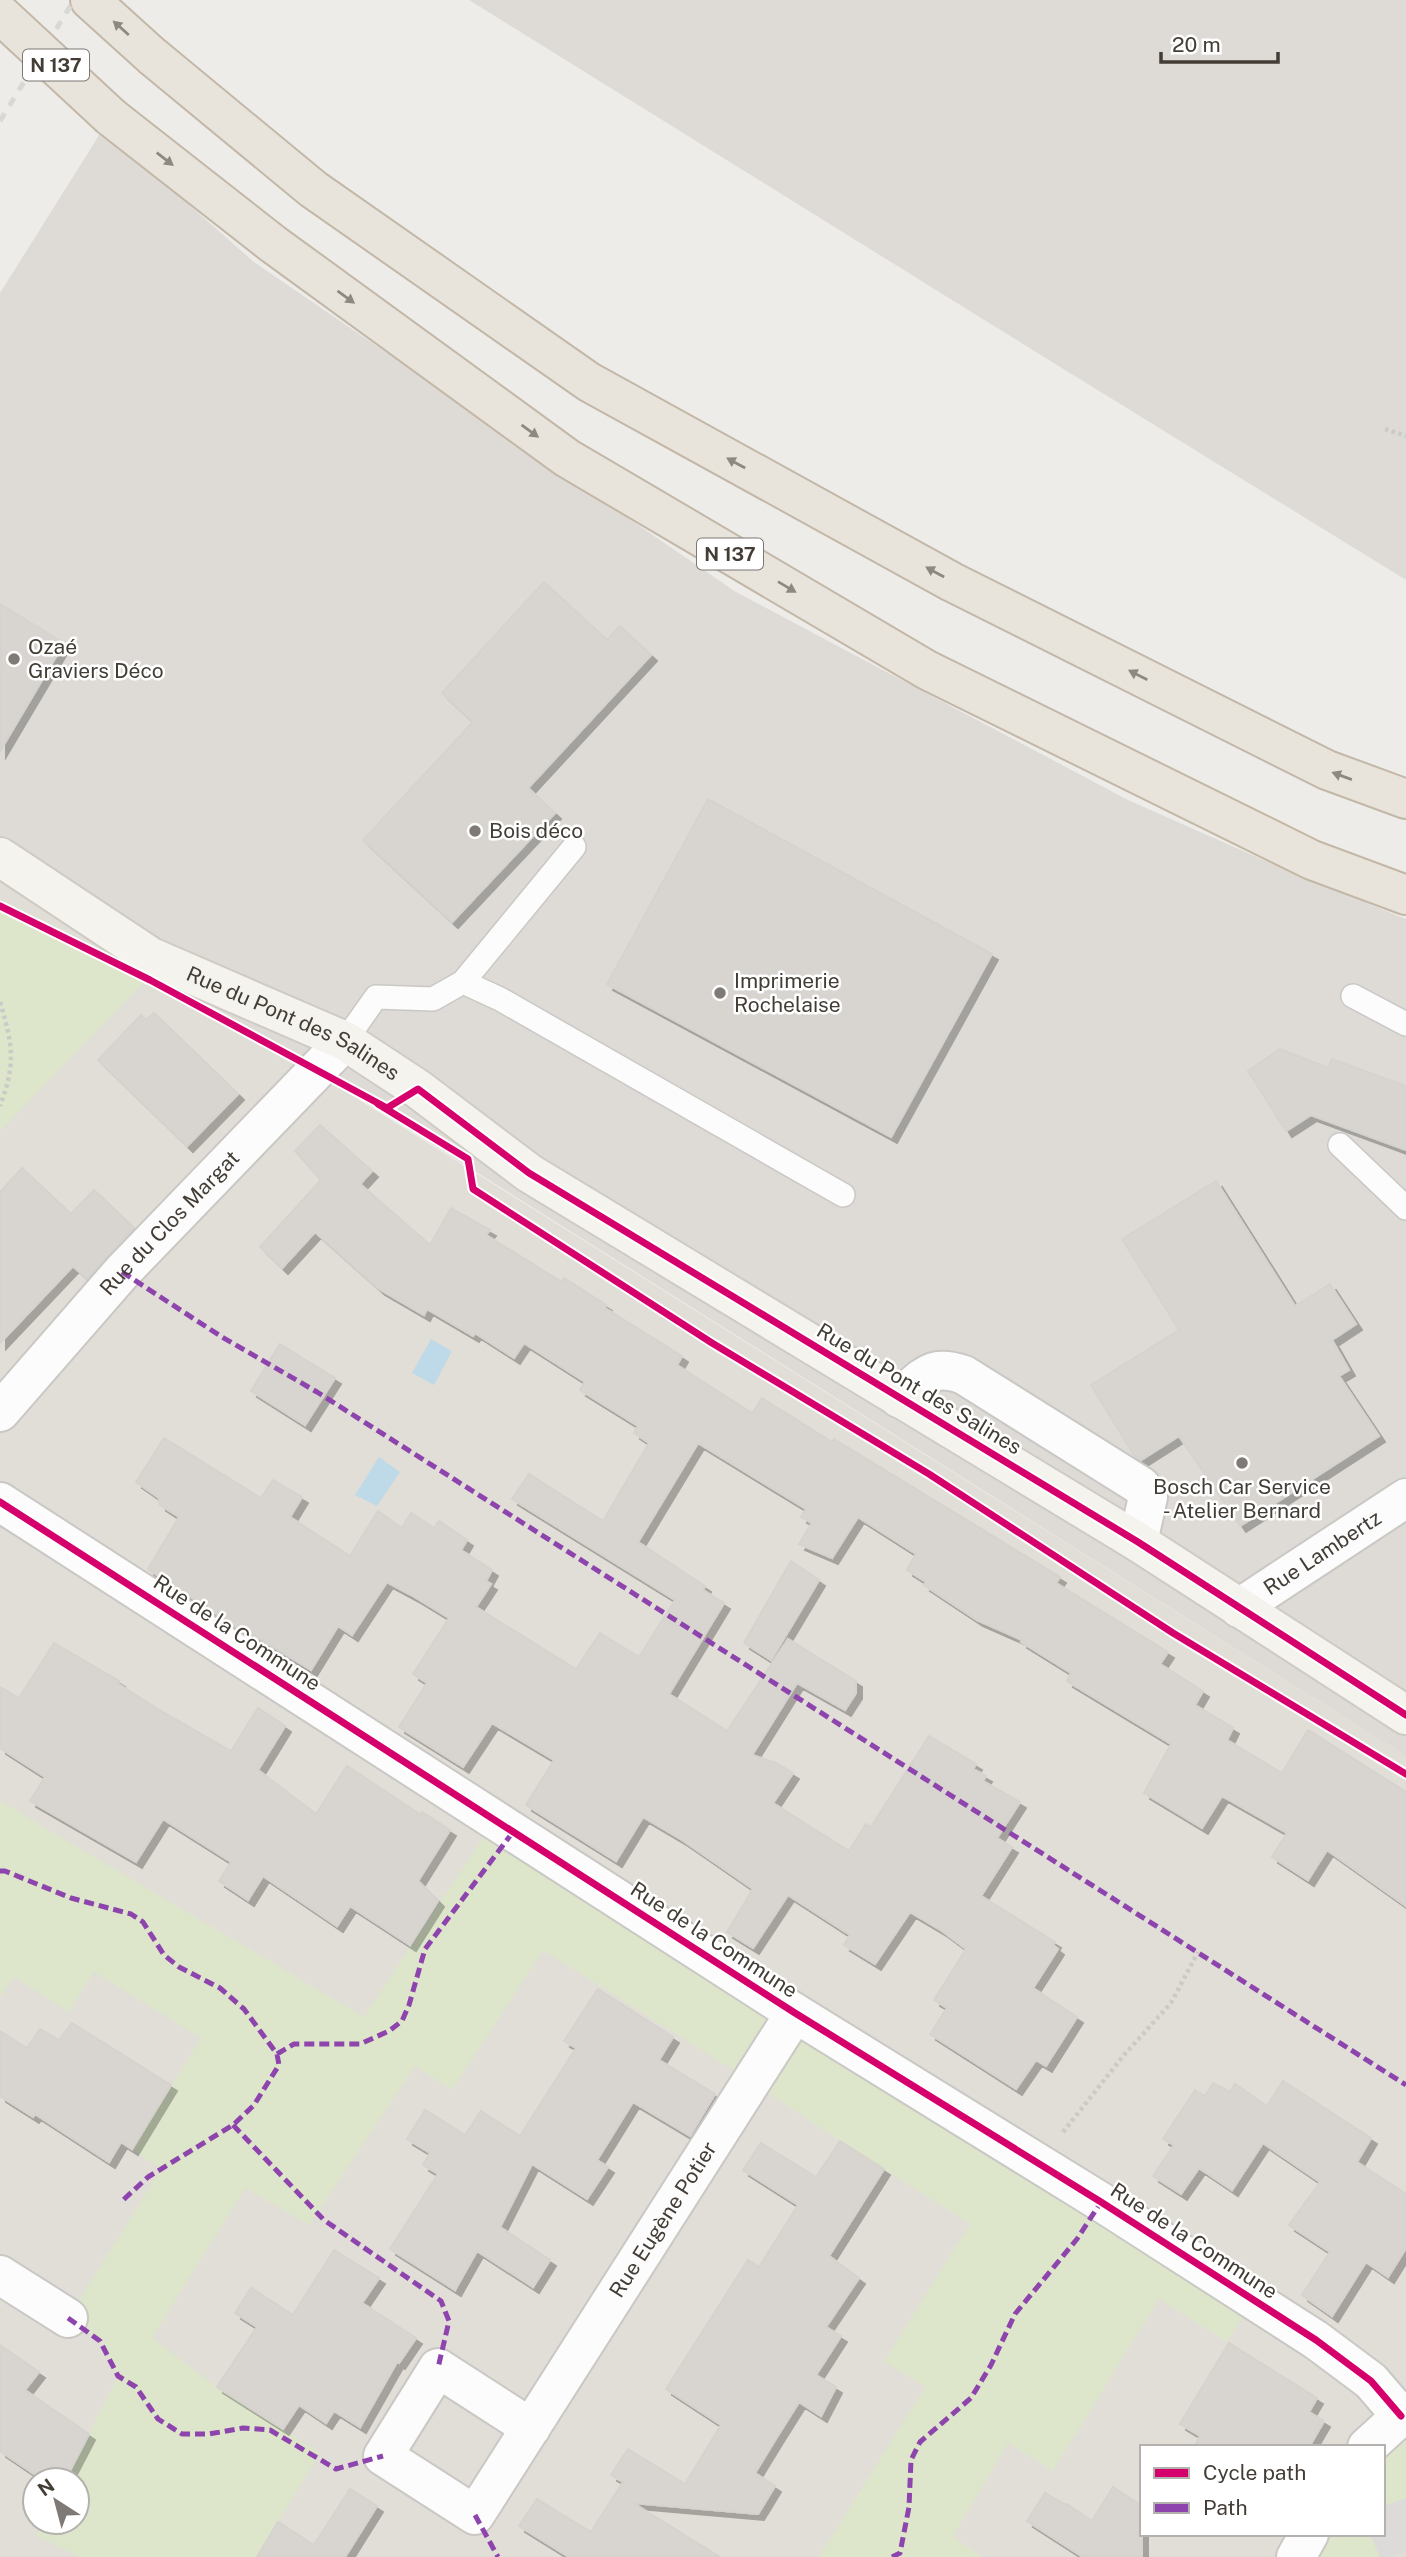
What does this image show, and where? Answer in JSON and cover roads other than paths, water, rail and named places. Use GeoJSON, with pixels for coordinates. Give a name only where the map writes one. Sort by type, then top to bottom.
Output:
{"type":"FeatureCollection","features":[{"type":"Feature","properties":{"kind":"highway"},"geometry":{"type":"LineString","coordinates":[[90,0],[152,56],[313,189],[589,382],[952,582],[1327,770],[1406,799]]}},
{"type":"Feature","properties":{"kind":"highway","name":"N 137"},"geometry":{"type":"LineString","coordinates":[[0,14],[111,117],[273,244],[567,458],[927,670],[1312,860],[1406,895]]}},
{"type":"Feature","properties":{"kind":"street","name":"Rue du Pont des Salines"},"geometry":{"type":"LineString","coordinates":[[0,857],[151,957],[345,1041],[418,1089],[530,1172],[1138,1542],[1406,1715]]}},
{"type":"Feature","properties":{"kind":"street","name":"Rue du Clos Margat"},"geometry":{"type":"LineString","coordinates":[[0,1412],[122,1272],[345,1041]]}},
{"type":"Feature","properties":{"kind":"street","name":"Rue du Pont des Salines"},"geometry":{"type":"LineString","coordinates":[[899,1398],[930,1373],[945,1368],[964,1375],[1141,1486],[1148,1496],[1138,1542]]}},
{"type":"Feature","properties":{"kind":"street","name":"Rue Lambertz"},"geometry":{"type":"LineString","coordinates":[[1240,1608],[1406,1498]]}},
{"type":"Feature","properties":{"kind":"street","name":"Rue de la Commune"},"geometry":{"type":"LineString","coordinates":[[0,1502],[795,2013],[1040,2164],[1316,2340],[1371,2381],[1404,2416]]}},
{"type":"Feature","properties":{"kind":"street","name":"Rue Eugène Potier"},"geometry":{"type":"LineString","coordinates":[[531,2428],[795,2013]]}},
{"type":"Feature","properties":{"kind":"street"},"geometry":{"type":"LineString","coordinates":[[0,2274],[68,2318]]}},
{"type":"Feature","properties":{"kind":"street"},"geometry":{"type":"LineString","coordinates":[[1369,2445],[1404,2416]]}},
{"type":"Feature","properties":{"kind":"street"},"geometry":{"type":"LineString","coordinates":[[1296,2557],[1308,2536]]}},
{"type":"Feature","properties":{"kind":"lane"},"geometry":{"type":"LineString","coordinates":[[345,1041],[376,998],[433,999],[463,982],[574,847]]}},
{"type":"Feature","properties":{"kind":"lane"},"geometry":{"type":"LineString","coordinates":[[463,982],[500,999],[844,1195]]}},
{"type":"Feature","properties":{"kind":"lane"},"geometry":{"type":"LineString","coordinates":[[1353,996],[1406,1024]]}},
{"type":"Feature","properties":{"kind":"lane"},"geometry":{"type":"LineString","coordinates":[[1340,1145],[1406,1208]]}},
{"type":"Feature","properties":{"kind":"water"},"geometry":{"type":"Polygon","coordinates":[[[431,1339],[452,1351],[434,1385],[412,1373],[431,1339]]]}},
{"type":"Feature","properties":{"kind":"water"},"geometry":{"type":"Polygon","coordinates":[[[379,1457],[400,1472],[377,1506],[355,1495],[379,1457]]]}},
{"type":"Feature","properties":{"kind":"railway"},"geometry":{"type":"LineString","coordinates":[[0,121],[74,0]]}},
{"type":"Feature","properties":{"kind":"place","name":"Ozaé Graviers Déco"},"geometry":{"type":"Point","coordinates":[14,659]}},
{"type":"Feature","properties":{"kind":"place","name":"Bois déco"},"geometry":{"type":"Point","coordinates":[475,831]}},
{"type":"Feature","properties":{"kind":"place","name":"Imprimerie Rochelaise"},"geometry":{"type":"Point","coordinates":[720,993]}},
{"type":"Feature","properties":{"kind":"place","name":"Bosch Car Service - Atelier Bernard"},"geometry":{"type":"Point","coordinates":[1242,1463]}}]}
